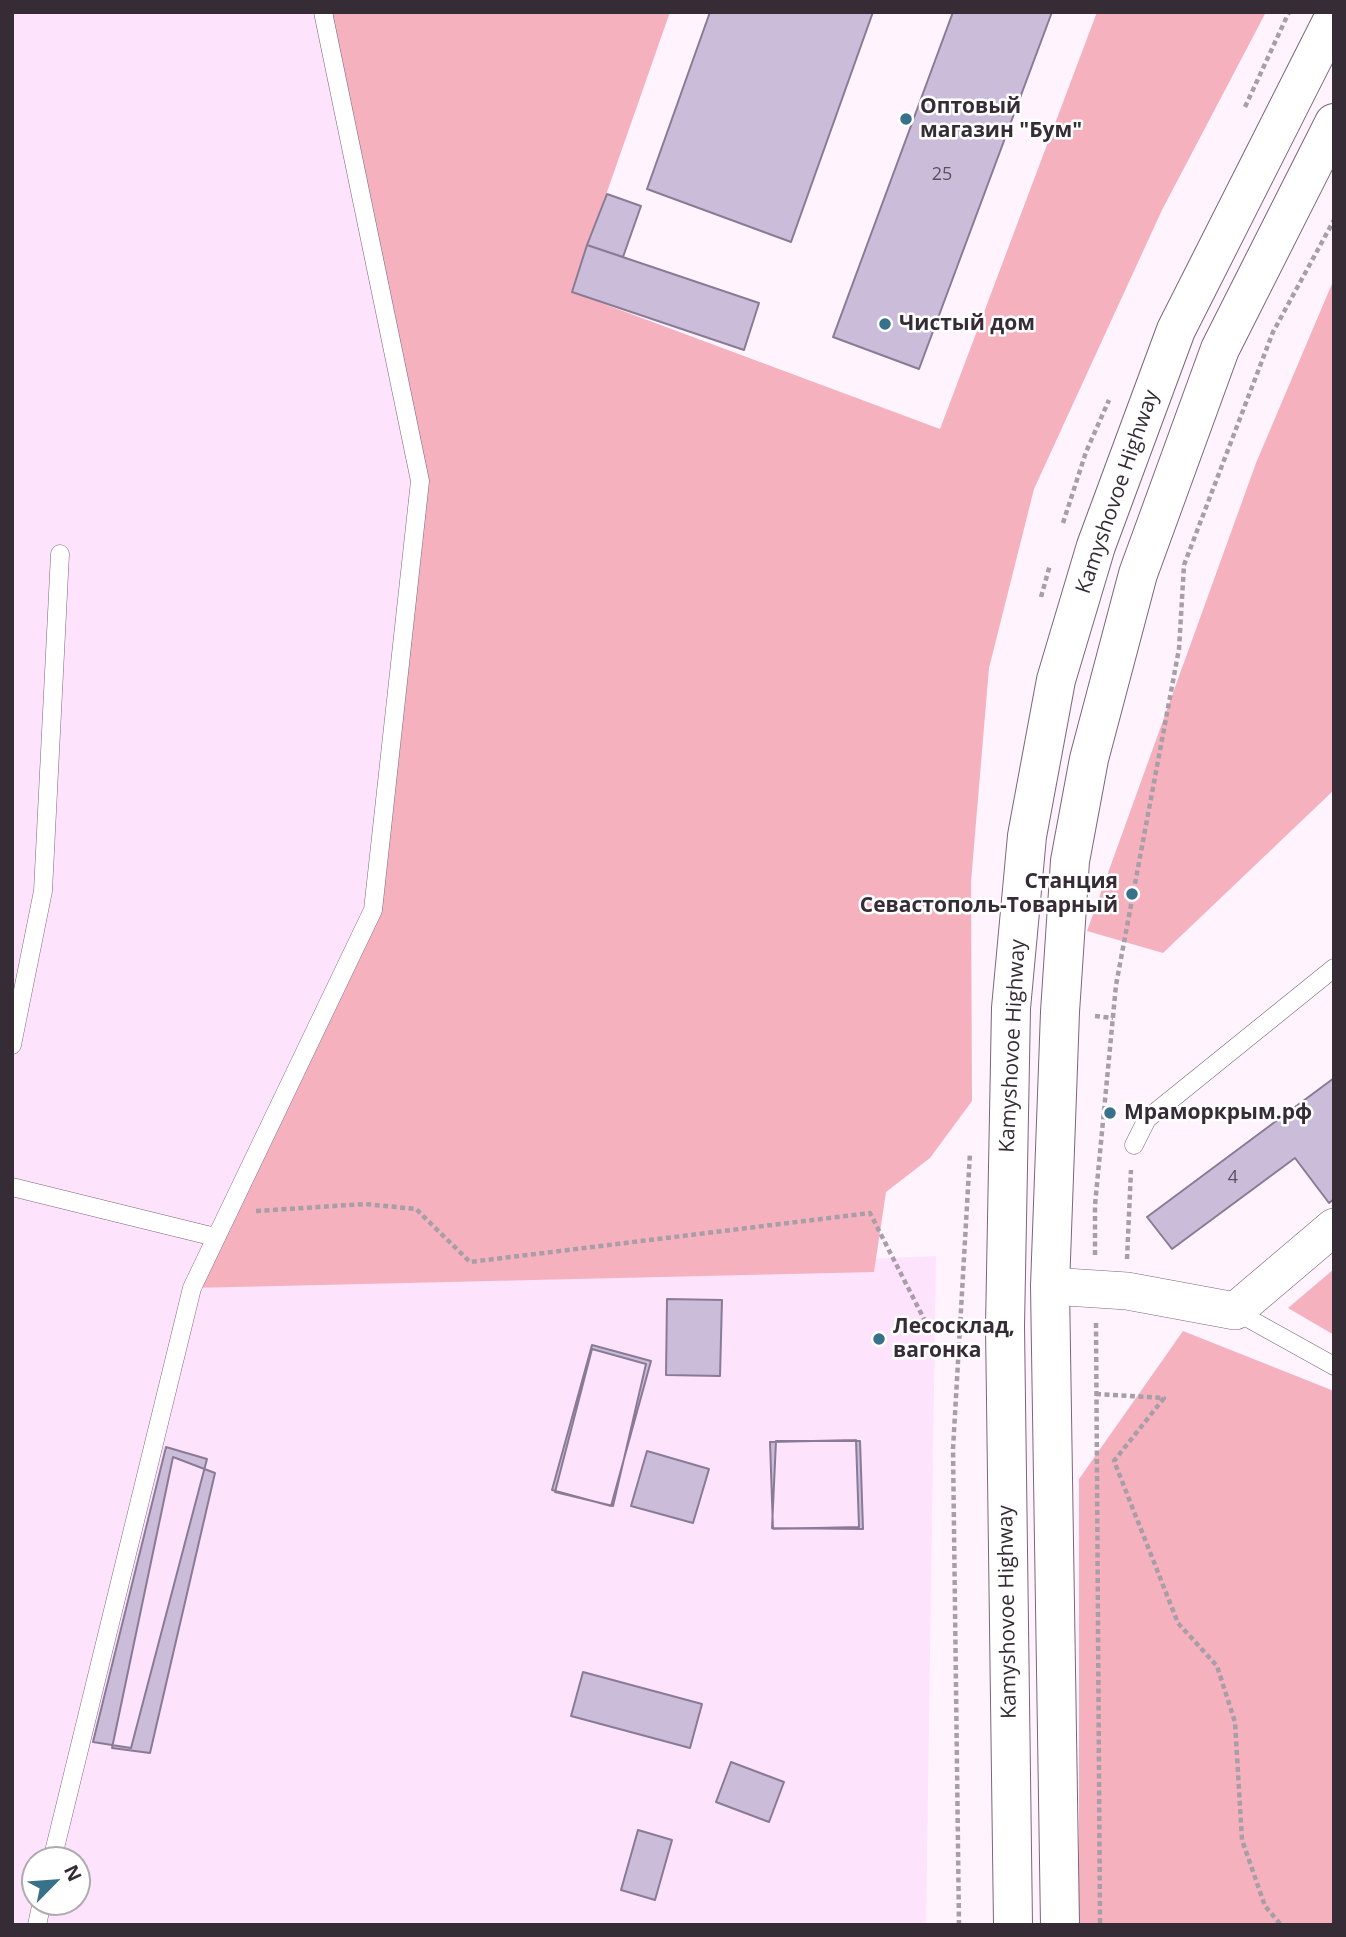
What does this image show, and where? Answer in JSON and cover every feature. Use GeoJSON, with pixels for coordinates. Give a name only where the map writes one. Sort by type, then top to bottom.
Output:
{"type":"FeatureCollection","features":[{"type":"Feature","properties":{"kind":"main road","name":"Kamyshovoe Highway"},"geometry":{"type":"LineString","coordinates":[[1013,1925],[1004,1325],[1011,1008],[1027,836],[1056,680],[1096,546],[1171,343],[1334,17]]}},
{"type":"Feature","properties":{"kind":"main road"},"geometry":{"type":"LineString","coordinates":[[1060,1925],[1050,1286],[1060,1012],[1070,861],[1089,759],[1138,574],[1220,349],[1334,123]]}},
{"type":"Feature","properties":{"kind":"street"},"geometry":{"type":"LineString","coordinates":[[1050,1286],[1111,1289],[1235,1311],[1334,1227]]}},
{"type":"Feature","properties":{"kind":"lane"},"geometry":{"type":"LineString","coordinates":[[55,1846],[192,1288],[373,910],[420,481],[323,12]]}},
{"type":"Feature","properties":{"kind":"lane"},"geometry":{"type":"LineString","coordinates":[[12,1045],[43,891],[60,554]]}},
{"type":"Feature","properties":{"kind":"lane"},"geometry":{"type":"LineString","coordinates":[[1134,1145],[1147,1119],[1334,968]]}},
{"type":"Feature","properties":{"kind":"lane"},"geometry":{"type":"LineString","coordinates":[[12,1187],[215,1237]]}},
{"type":"Feature","properties":{"kind":"lane"},"geometry":{"type":"LineString","coordinates":[[1235,1311],[1334,1366]]}},
{"type":"Feature","properties":{"kind":"path"},"geometry":{"type":"LineString","coordinates":[[1111,1289],[1095,1205],[1116,985],[1179,649],[1184,565],[1273,332],[1334,220]]}},
{"type":"Feature","properties":{"kind":"path"},"geometry":{"type":"LineString","coordinates":[[1100,1925],[1095,1394],[1111,1289],[1127,1215],[1134,1145]]}},
{"type":"Feature","properties":{"kind":"path"},"geometry":{"type":"LineString","coordinates":[[226,1213],[365,1204],[416,1209],[470,1262],[870,1213],[924,1319]]}},
{"type":"Feature","properties":{"kind":"path"},"geometry":{"type":"LineString","coordinates":[[959,1323],[953,1449],[959,1925]]}},
{"type":"Feature","properties":{"kind":"path"},"geometry":{"type":"LineString","coordinates":[[1095,1394],[1164,1398],[1114,1461],[1178,1623],[1217,1666],[1234,1722],[1242,1840],[1265,1906],[1281,1925]]}},
{"type":"Feature","properties":{"kind":"shaded area"},"geometry":{"type":"Polygon","coordinates":[[[12,12],[323,12],[420,481],[373,910],[193,1288],[936,1256],[926,1925],[12,1925],[12,12]]]}},
{"type":"Feature","properties":{"kind":"shaded area"},"geometry":{"type":"Polygon","coordinates":[[[323,12],[670,12],[572,292],[940,429],[1097,12],[1266,12],[1162,210],[1034,489],[989,668],[971,882],[972,1101],[930,1158],[886,1192],[874,1272],[192,1288],[373,910],[420,481],[323,12]]]}},
{"type":"Feature","properties":{"kind":"shaded area"},"geometry":{"type":"Polygon","coordinates":[[[1334,279],[1334,790],[1163,953],[1087,931],[1256,463],[1334,279]]]}},
{"type":"Feature","properties":{"kind":"shaded area"},"geometry":{"type":"Polygon","coordinates":[[[1334,1269],[1334,1335],[1288,1308],[1334,1269]]]}},
{"type":"Feature","properties":{"kind":"shaded area"},"geometry":{"type":"Polygon","coordinates":[[[1183,1331],[1334,1391],[1334,1925],[1079,1925],[1079,1479],[1183,1331]]]}},
{"type":"Feature","properties":{"kind":"building"},"geometry":{"type":"Polygon","coordinates":[[[710,12],[873,12],[791,242],[647,189],[710,12]]]}},
{"type":"Feature","properties":{"kind":"building"},"geometry":{"type":"Polygon","coordinates":[[[953,12],[1052,12],[919,369],[833,337],[953,12]]]}},
{"type":"Feature","properties":{"kind":"building"},"geometry":{"type":"Polygon","coordinates":[[[607,194],[641,206],[623,257],[587,245],[607,194]]]}},
{"type":"Feature","properties":{"kind":"building"},"geometry":{"type":"Polygon","coordinates":[[[587,245],[759,303],[744,350],[572,292],[587,245]]]}},
{"type":"Feature","properties":{"kind":"building"},"geometry":{"type":"Polygon","coordinates":[[[1334,1078],[1334,1199],[1329,1203],[1295,1158],[1172,1249],[1147,1217],[1334,1078]]]}},
{"type":"Feature","properties":{"kind":"building"},"geometry":{"type":"Polygon","coordinates":[[[667,1299],[722,1300],[720,1376],[666,1375],[667,1299]]]}},
{"type":"Feature","properties":{"kind":"building"},"geometry":{"type":"Polygon","coordinates":[[[592,1345],[651,1361],[611,1506],[552,1490],[592,1345]]]}},
{"type":"Feature","properties":{"kind":"building"},"geometry":{"type":"Polygon","coordinates":[[[592,1349],[646,1364],[613,1506],[555,1492],[592,1349]]]}},
{"type":"Feature","properties":{"kind":"building"},"geometry":{"type":"Polygon","coordinates":[[[856,1440],[859,1527],[773,1529],[770,1442],[856,1440]]]}},
{"type":"Feature","properties":{"kind":"building"},"geometry":{"type":"Polygon","coordinates":[[[776,1441],[860,1441],[863,1529],[772,1528],[776,1441]]]}},
{"type":"Feature","properties":{"kind":"building"},"geometry":{"type":"Polygon","coordinates":[[[166,1447],[207,1459],[131,1748],[93,1742],[166,1447]]]}},
{"type":"Feature","properties":{"kind":"building"},"geometry":{"type":"Polygon","coordinates":[[[647,1451],[709,1469],[693,1523],[631,1506],[647,1451]]]}},
{"type":"Feature","properties":{"kind":"building"},"geometry":{"type":"Polygon","coordinates":[[[173,1457],[215,1473],[150,1753],[112,1748],[173,1457]]]}},
{"type":"Feature","properties":{"kind":"building"},"geometry":{"type":"Polygon","coordinates":[[[583,1672],[702,1704],[690,1748],[571,1716],[583,1672]]]}},
{"type":"Feature","properties":{"kind":"building"},"geometry":{"type":"Polygon","coordinates":[[[731,1762],[784,1782],[769,1822],[716,1802],[731,1762]]]}},
{"type":"Feature","properties":{"kind":"building"},"geometry":{"type":"Polygon","coordinates":[[[638,1830],[672,1840],[655,1900],[621,1890],[638,1830]]]}},
{"type":"Feature","properties":{"kind":"place","name":"Оптовый магазин \"Бум\""},"geometry":{"type":"Point","coordinates":[906,119]}},
{"type":"Feature","properties":{"kind":"place","name":"Чистый дом"},"geometry":{"type":"Point","coordinates":[885,324]}},
{"type":"Feature","properties":{"kind":"place","name":"Станция Севастополь-Товарный"},"geometry":{"type":"Point","coordinates":[1132,894]}},
{"type":"Feature","properties":{"kind":"place","name":"Мраморкрым.рф"},"geometry":{"type":"Point","coordinates":[1110,1113]}},
{"type":"Feature","properties":{"kind":"place","name":"Лесосклад, вагонка"},"geometry":{"type":"Point","coordinates":[879,1339]}}]}
